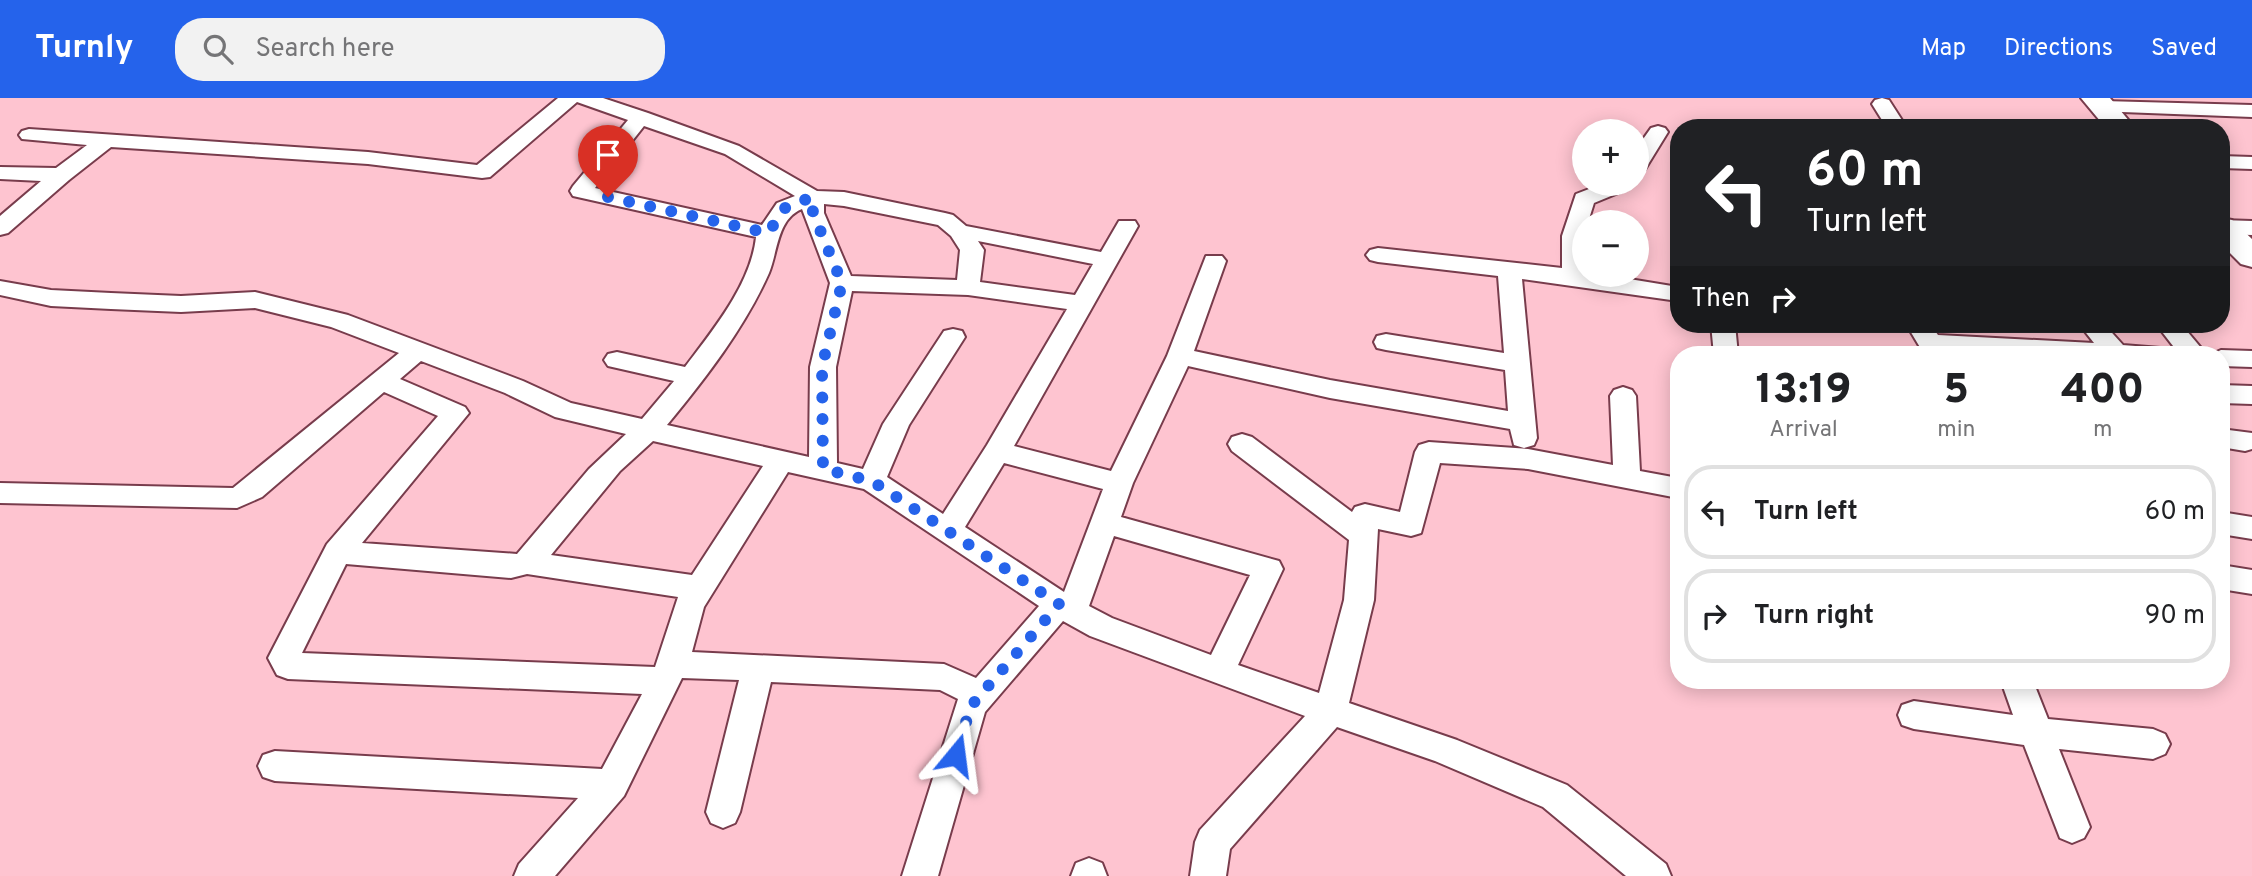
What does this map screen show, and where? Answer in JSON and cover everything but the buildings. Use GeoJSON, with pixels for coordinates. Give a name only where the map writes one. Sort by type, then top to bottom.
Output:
{"type":"FeatureCollection","features":[{"type":"Feature","properties":{"kind":"highway"},"geometry":{"type":"LineString","coordinates":[[2230,236],[2252,257]]}},
{"type":"Feature","properties":{"kind":"street"},"geometry":{"type":"LineString","coordinates":[[29,135],[368,158],[482,172],[570,98]]}},
{"type":"Feature","properties":{"kind":"street"},"geometry":{"type":"LineString","coordinates":[[584,98],[732,150],[812,197]]}},
{"type":"Feature","properties":{"kind":"street"},"geometry":{"type":"LineString","coordinates":[[1882,104],[1892,119]]}},
{"type":"Feature","properties":{"kind":"street"},"geometry":{"type":"LineString","coordinates":[[2106,111],[2252,111]]}},
{"type":"Feature","properties":{"kind":"street"},"geometry":{"type":"LineString","coordinates":[[640,117],[581,191],[768,233]]}},
{"type":"Feature","properties":{"kind":"street"},"geometry":{"type":"LineString","coordinates":[[1649,146],[1658,132]]}},
{"type":"Feature","properties":{"kind":"street"},"geometry":{"type":"LineString","coordinates":[[0,228],[61,175],[106,141]]}},
{"type":"Feature","properties":{"kind":"street"},"geometry":{"type":"LineString","coordinates":[[2230,162],[2252,163]]}},
{"type":"Feature","properties":{"kind":"street"},"geometry":{"type":"LineString","coordinates":[[0,173],[61,175]]}},
{"type":"Feature","properties":{"kind":"street"},"geometry":{"type":"LineString","coordinates":[[1581,210],[1584,199],[1591,196]]}},
{"type":"Feature","properties":{"kind":"street"},"geometry":{"type":"LineString","coordinates":[[812,197],[813,213],[842,283],[822,367],[823,469]]}},
{"type":"Feature","properties":{"kind":"street"},"geometry":{"type":"LineString","coordinates":[[527,563],[611,463],[647,431],[693,377],[752,283],[770,242],[768,233],[785,208],[812,197],[844,199],[945,220],[959,231],[972,250],[968,288]]}},
{"type":"Feature","properties":{"kind":"street"},"geometry":{"type":"LineString","coordinates":[[948,530],[997,452],[1127,226]]}},
{"type":"Feature","properties":{"kind":"street"},"geometry":{"type":"LineString","coordinates":[[2230,227],[2252,228]]}},
{"type":"Feature","properties":{"kind":"street"},"geometry":{"type":"LineString","coordinates":[[959,231],[1107,260]]}},
{"type":"Feature","properties":{"kind":"street"},"geometry":{"type":"LineString","coordinates":[[1378,255],[1572,277]]}},
{"type":"Feature","properties":{"kind":"street"},"geometry":{"type":"LineString","coordinates":[[920,876],[971,706],[1065,608],[1105,523],[1119,483],[1180,356],[1214,261]]}},
{"type":"Feature","properties":{"kind":"street"},"geometry":{"type":"LineString","coordinates":[[1509,270],[1520,422],[1528,459]]}},
{"type":"Feature","properties":{"kind":"street"},"geometry":{"type":"LineString","coordinates":[[842,283],[968,288],[1082,304]]}},
{"type":"Feature","properties":{"kind":"street"},"geometry":{"type":"LineString","coordinates":[[1632,287],[1670,294]]}},
{"type":"Feature","properties":{"kind":"street"},"geometry":{"type":"LineString","coordinates":[[0,288],[51,298],[111,301],[181,304],[255,300],[339,321],[513,387],[564,411],[872,481],[1065,608],[1101,627],[1219,672],[1445,750],[1555,796],[1653,876]]}},
{"type":"Feature","properties":{"kind":"street"},"geometry":{"type":"LineString","coordinates":[[1924,333],[1930,343],[1960,346]]}},
{"type":"Feature","properties":{"kind":"street"},"geometry":{"type":"LineString","coordinates":[[872,481],[896,424],[953,337]]}},
{"type":"Feature","properties":{"kind":"street"},"geometry":{"type":"LineString","coordinates":[[1386,342],[1516,363]]}},
{"type":"Feature","properties":{"kind":"street"},"geometry":{"type":"LineString","coordinates":[[0,493],[237,498],[251,490],[418,351]]}},
{"type":"Feature","properties":{"kind":"street"},"geometry":{"type":"LineString","coordinates":[[1180,356],[1330,389],[1520,422]]}},
{"type":"Feature","properties":{"kind":"street"},"geometry":{"type":"LineString","coordinates":[[2230,358],[2252,359]]}},
{"type":"Feature","properties":{"kind":"street"},"geometry":{"type":"LineString","coordinates":[[617,360],[693,377]]}},
{"type":"Feature","properties":{"kind":"street"},"geometry":{"type":"LineString","coordinates":[[381,381],[456,413],[337,552],[284,658],[288,666],[668,672],[758,668],[944,677],[981,695]]}},
{"type":"Feature","properties":{"kind":"street"},"geometry":{"type":"LineString","coordinates":[[2230,394],[2252,394]]}},
{"type":"Feature","properties":{"kind":"street"},"geometry":{"type":"LineString","coordinates":[[1623,396],[1628,478]]}},
{"type":"Feature","properties":{"kind":"street"},"geometry":{"type":"LineString","coordinates":[[1242,444],[1364,536]]}},
{"type":"Feature","properties":{"kind":"street"},"geometry":{"type":"LineString","coordinates":[[997,452],[1119,483]]}},
{"type":"Feature","properties":{"kind":"street"},"geometry":{"type":"LineString","coordinates":[[1208,876],[1213,842],[1331,710],[1359,600],[1366,515],[1411,525],[1429,452],[1528,459],[1670,486]]}},
{"type":"Feature","properties":{"kind":"street"},"geometry":{"type":"LineString","coordinates":[[532,876],[612,785],[668,672],[689,605],[781,461]]}},
{"type":"Feature","properties":{"kind":"street"},"geometry":{"type":"LineString","coordinates":[[1105,523],[1268,569],[1219,672]]}},
{"type":"Feature","properties":{"kind":"street"},"geometry":{"type":"LineString","coordinates":[[2230,524],[2252,527]]}},
{"type":"Feature","properties":{"kind":"street"},"geometry":{"type":"LineString","coordinates":[[337,552],[511,567],[527,563],[699,588]]}},
{"type":"Feature","properties":{"kind":"street"},"geometry":{"type":"LineString","coordinates":[[2230,578],[2252,582]]}},
{"type":"Feature","properties":{"kind":"street"},"geometry":{"type":"LineString","coordinates":[[723,813],[758,668]]}},
{"type":"Feature","properties":{"kind":"street"},"geometry":{"type":"LineString","coordinates":[[2020,689],[2073,827]]}},
{"type":"Feature","properties":{"kind":"street"},"geometry":{"type":"LineString","coordinates":[[1914,715],[2036,732],[2153,744]]}},
{"type":"Feature","properties":{"kind":"street"},"geometry":{"type":"LineString","coordinates":[[275,766],[612,785]]}},
{"type":"Feature","properties":{"kind":"route"},"geometry":{"type":"LineString","coordinates":[[608,197],[768,233],[785,208],[812,197],[813,213],[842,283],[822,367],[823,469],[872,481],[1059,604],[971,706],[956,755]]}}]}
